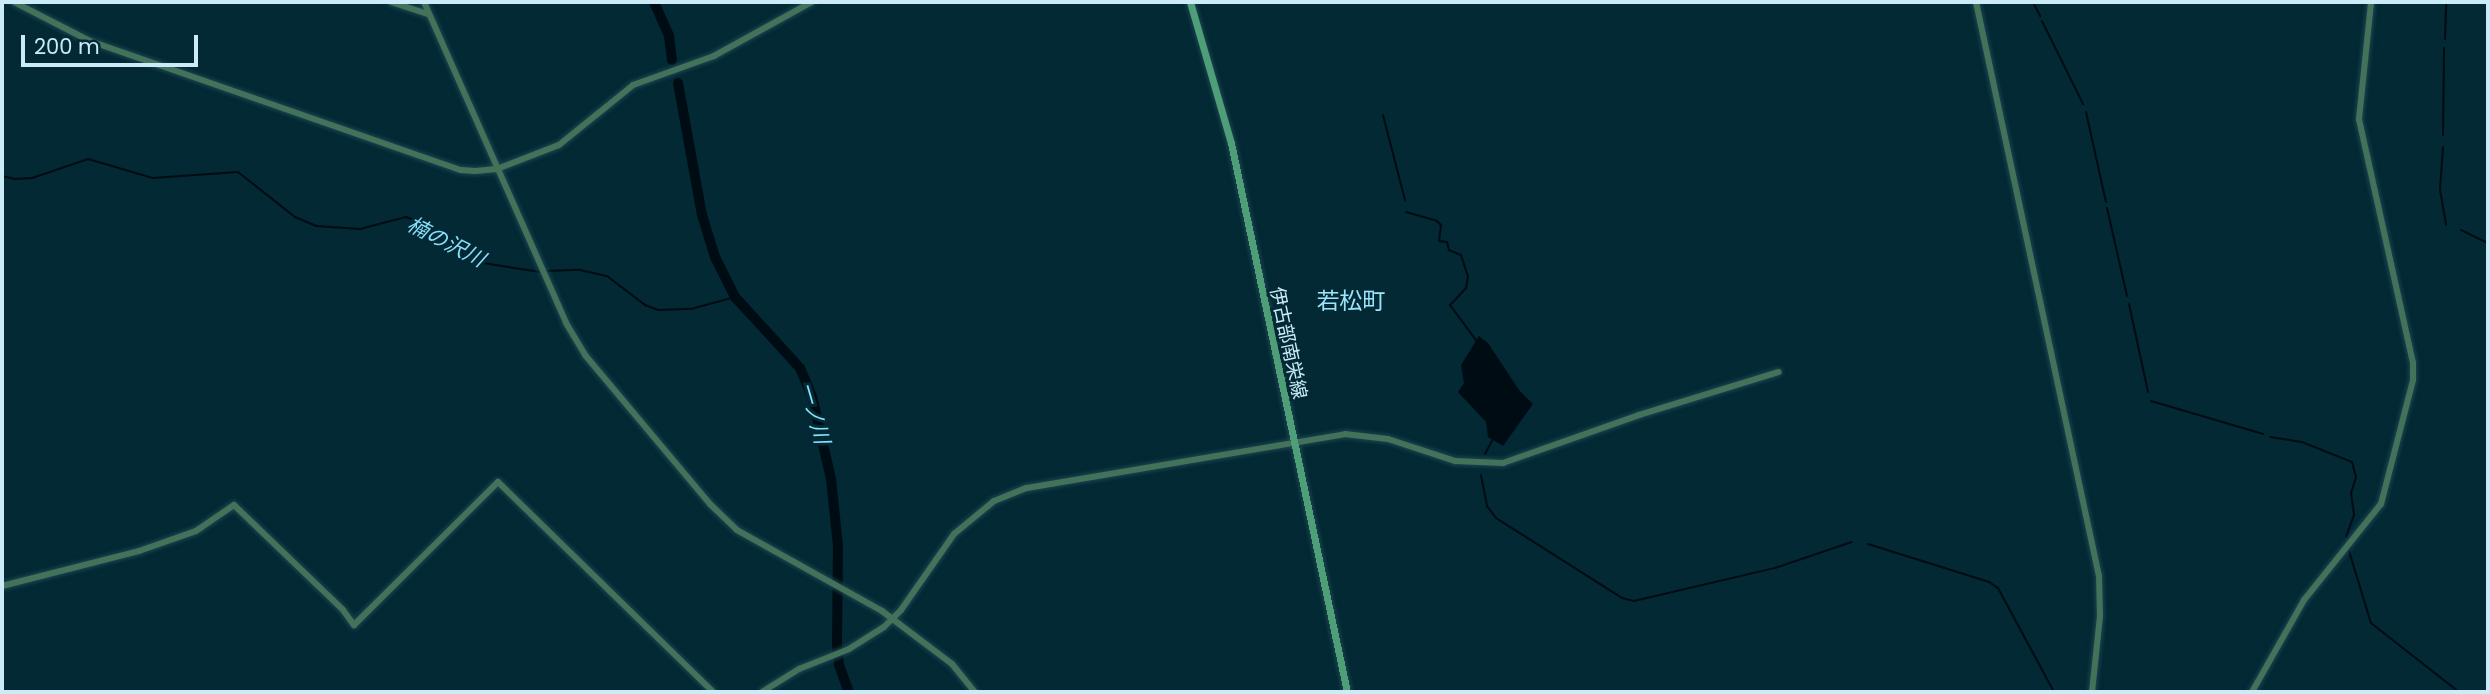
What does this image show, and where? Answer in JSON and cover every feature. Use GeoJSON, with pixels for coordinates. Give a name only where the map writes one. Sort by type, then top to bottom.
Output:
{"type":"FeatureCollection","features":[{"type":"Feature","properties":{"kind":"main road","name":"伊古部南栄線"},"geometry":{"type":"LineString","coordinates":[[1189,2],[1231,143],[1347,692]]}},
{"type":"Feature","properties":{"kind":"street"},"geometry":{"type":"LineString","coordinates":[[14,2],[90,41],[461,170],[497,169],[559,145],[633,85],[714,56],[812,2]]}},
{"type":"Feature","properties":{"kind":"street"},"geometry":{"type":"LineString","coordinates":[[391,2],[429,14]]}},
{"type":"Feature","properties":{"kind":"street"},"geometry":{"type":"LineString","coordinates":[[424,2],[540,265],[585,355],[710,504],[737,530],[848,590],[952,664],[975,692]]}},
{"type":"Feature","properties":{"kind":"street"},"geometry":{"type":"LineString","coordinates":[[1976,2],[2099,576],[2101,616],[2092,692]]}},
{"type":"Feature","properties":{"kind":"street"},"geometry":{"type":"LineString","coordinates":[[2252,692],[2304,600],[2381,504],[2413,380],[2413,363],[2359,119],[2371,2]]}},
{"type":"Feature","properties":{"kind":"street"},"geometry":{"type":"LineString","coordinates":[[762,692],[799,669],[849,649],[892,620],[954,534],[980,511],[1009,494],[1088,476],[1356,434],[1388,439],[1455,461],[1503,463],[1639,415],[1779,372]]}},
{"type":"Feature","properties":{"kind":"street"},"geometry":{"type":"LineString","coordinates":[[2,586],[139,551],[196,531],[234,505],[343,610],[354,625],[498,482],[713,692]]}},
{"type":"Feature","properties":{"kind":"shaded area"},"geometry":{"type":"Polygon","coordinates":[[[1479,336],[1488,343],[1519,390],[1533,404],[1503,446],[1488,437],[1486,422],[1458,392],[1464,383],[1461,365],[1479,336]]]}},
{"type":"Feature","properties":{"kind":"waterway","name":"一ノ川"},"geometry":{"type":"LineString","coordinates":[[654,2],[669,36],[672,60]]}},
{"type":"Feature","properties":{"kind":"waterway"},"geometry":{"type":"LineString","coordinates":[[2033,2],[2040,16]]}},
{"type":"Feature","properties":{"kind":"waterway"},"geometry":{"type":"LineString","coordinates":[[2445,39],[2446,2]]}},
{"type":"Feature","properties":{"kind":"waterway"},"geometry":{"type":"LineString","coordinates":[[2042,21],[2083,104]]}},
{"type":"Feature","properties":{"kind":"waterway"},"geometry":{"type":"LineString","coordinates":[[2443,135],[2444,48]]}},
{"type":"Feature","properties":{"kind":"waterway","name":"一ノ川"},"geometry":{"type":"LineString","coordinates":[[678,83],[702,215],[715,257],[735,297],[800,368],[812,396],[831,479],[838,546],[837,645],[839,665],[849,692]]}},
{"type":"Feature","properties":{"kind":"waterway"},"geometry":{"type":"LineString","coordinates":[[2086,112],[2106,202]]}},
{"type":"Feature","properties":{"kind":"waterway"},"geometry":{"type":"LineString","coordinates":[[1383,115],[1405,200]]}},
{"type":"Feature","properties":{"kind":"waterway"},"geometry":{"type":"LineString","coordinates":[[2443,147],[2440,190],[2446,224]]}},
{"type":"Feature","properties":{"kind":"waterway","name":"楠の沢川"},"geometry":{"type":"LineString","coordinates":[[2,176],[15,179],[32,178],[88,159],[153,178],[238,172],[295,217],[316,226],[360,229],[406,217],[420,222],[460,254],[477,262],[540,272]]}},
{"type":"Feature","properties":{"kind":"waterway"},"geometry":{"type":"LineString","coordinates":[[2107,208],[2127,296]]}},
{"type":"Feature","properties":{"kind":"waterway"},"geometry":{"type":"LineString","coordinates":[[1406,212],[1437,221],[1441,225],[1439,241],[1447,242],[1449,250],[1461,255],[1468,277],[1466,288],[1450,305],[1476,340]]}},
{"type":"Feature","properties":{"kind":"waterway"},"geometry":{"type":"LineString","coordinates":[[2461,230],[2488,243]]}},
{"type":"Feature","properties":{"kind":"waterway","name":"楠の沢川"},"geometry":{"type":"LineString","coordinates":[[545,271],[580,270],[607,276],[645,305],[658,310],[691,309],[735,297]]}},
{"type":"Feature","properties":{"kind":"waterway"},"geometry":{"type":"LineString","coordinates":[[2129,304],[2148,392]]}},
{"type":"Feature","properties":{"kind":"waterway"},"geometry":{"type":"LineString","coordinates":[[2151,401],[2263,434]]}},
{"type":"Feature","properties":{"kind":"waterway"},"geometry":{"type":"LineString","coordinates":[[2270,437],[2302,442],[2352,462],[2356,477],[2351,493],[2354,515],[2346,537]]}},
{"type":"Feature","properties":{"kind":"waterway"},"geometry":{"type":"LineString","coordinates":[[1485,454],[1493,439]]}},
{"type":"Feature","properties":{"kind":"waterway"},"geometry":{"type":"LineString","coordinates":[[1481,475],[1487,506],[1496,518],[1622,598],[1634,601],[1775,568],[1852,542]]}},
{"type":"Feature","properties":{"kind":"waterway"},"geometry":{"type":"LineString","coordinates":[[1868,544],[1989,582],[1998,588],[2054,692]]}},
{"type":"Feature","properties":{"kind":"waterway"},"geometry":{"type":"LineString","coordinates":[[2349,551],[2371,623],[2459,692]]}},
{"type":"Feature","properties":{"kind":"district","name":"若松町"},"geometry":{"type":"Point","coordinates":[1351,301]}}]}
